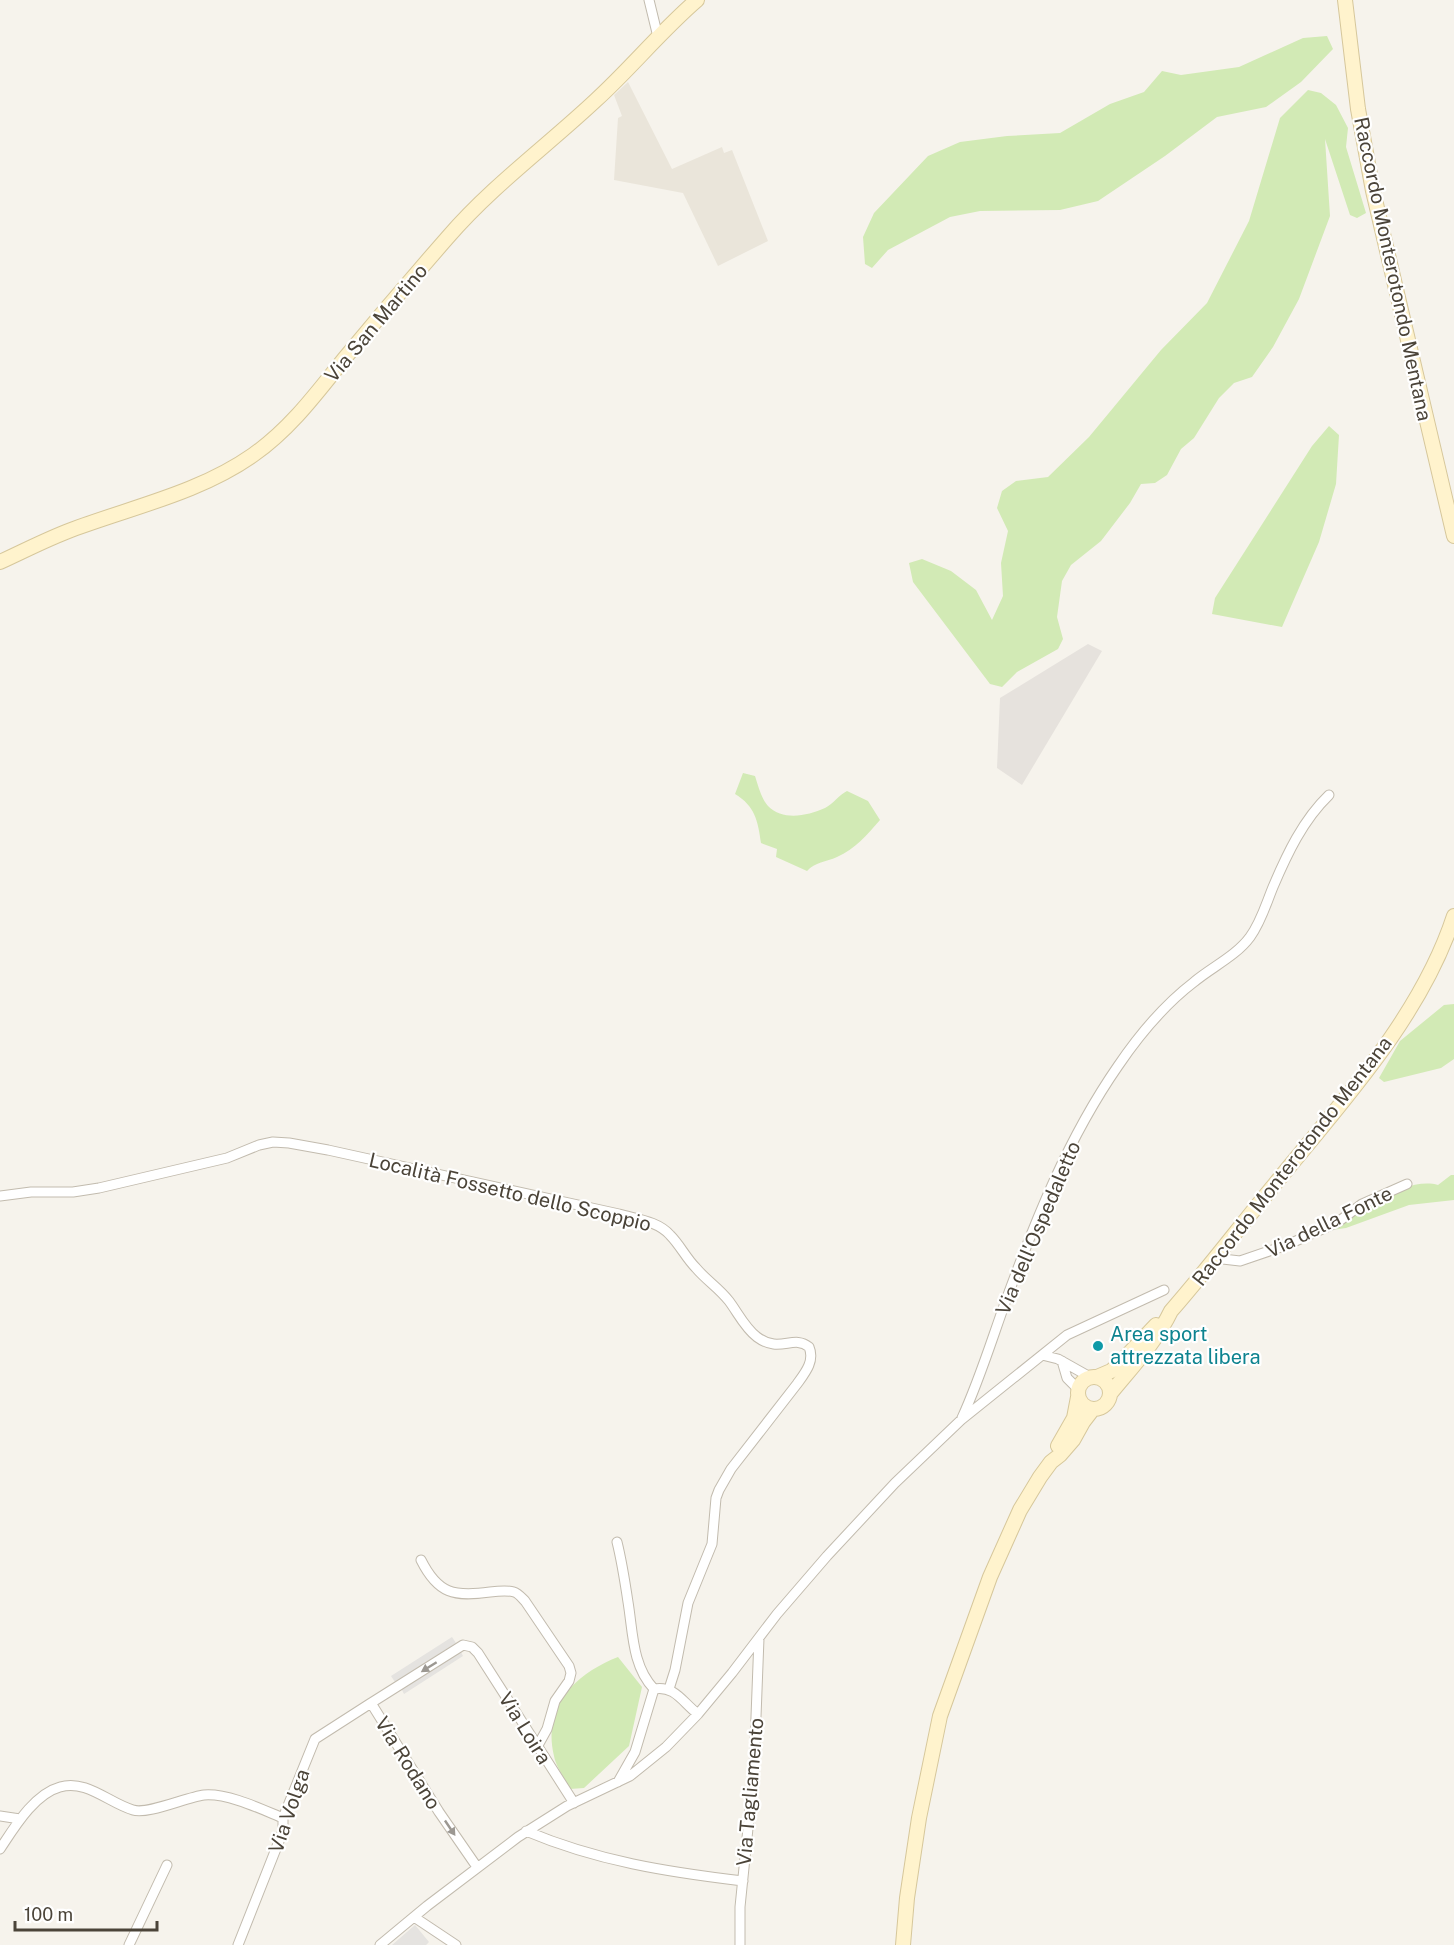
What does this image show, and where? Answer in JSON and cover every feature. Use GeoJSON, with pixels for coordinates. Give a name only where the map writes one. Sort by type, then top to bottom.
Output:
{"type":"FeatureCollection","features":[{"type":"Feature","properties":{"kind":"main road","name":"Via San Martino"},"geometry":{"type":"LineString","coordinates":[[0,562],[70,530],[207,481],[243,462],[268,444],[302,411],[472,211],[597,99],[697,0]]}},
{"type":"Feature","properties":{"kind":"main road","name":"Raccordo Monterotondo Mentana"},"geometry":{"type":"LineString","coordinates":[[1345,0],[1364,145],[1454,536]]}},
{"type":"Feature","properties":{"kind":"main road","name":"Raccordo Monterotondo Mentana"},"geometry":{"type":"LineString","coordinates":[[1110,1394],[1164,1327],[1171,1311],[1349,1093],[1407,1014],[1430,975],[1454,916]]}},
{"type":"Feature","properties":{"kind":"main road"},"geometry":{"type":"LineString","coordinates":[[903,1945],[906,1905],[919,1818],[940,1716],[990,1577],[1030,1491],[1051,1462],[1074,1418],[1082,1382],[1111,1371],[1171,1311]]}},
{"type":"Feature","properties":{"kind":"main road"},"geometry":{"type":"LineString","coordinates":[[1051,1462],[1073,1440],[1093,1409],[1107,1403],[1110,1394],[1105,1381],[1093,1377]]}},
{"type":"Feature","properties":{"kind":"main road"},"geometry":{"type":"LineString","coordinates":[[1078,1393],[1084,1405],[1093,1409]]}},
{"type":"Feature","properties":{"kind":"street"},"geometry":{"type":"LineString","coordinates":[[649,0],[658,37]]}},
{"type":"Feature","properties":{"kind":"street","name":"Via dell'Ospedaletto"},"geometry":{"type":"LineString","coordinates":[[961,1420],[1032,1231],[1067,1151],[1105,1085],[1137,1039],[1166,1007],[1192,983],[1237,951],[1248,939],[1263,914],[1297,837],[1313,811],[1329,795]]}},
{"type":"Feature","properties":{"kind":"street","name":"Località Fossetto dello Scoppio"},"geometry":{"type":"LineString","coordinates":[[0,1196],[31,1192],[73,1192],[99,1188],[227,1158],[266,1144],[281,1142],[328,1150],[597,1209],[647,1222],[664,1229],[696,1268],[725,1296],[753,1334],[766,1343],[776,1346],[801,1343],[809,1347],[812,1355],[807,1370],[731,1469],[719,1490],[716,1498],[712,1544],[688,1603],[669,1689]]}},
{"type":"Feature","properties":{"kind":"street","name":"Via della Fonte"},"geometry":{"type":"LineString","coordinates":[[1214,1258],[1230,1261],[1246,1260],[1287,1245],[1338,1222],[1362,1204],[1407,1184]]}},
{"type":"Feature","properties":{"kind":"street"},"geometry":{"type":"LineString","coordinates":[[380,1945],[526,1831],[574,1803],[630,1776],[666,1747],[698,1714],[827,1556],[895,1483],[961,1420],[1072,1332],[1164,1290]]}},
{"type":"Feature","properties":{"kind":"street"},"geometry":{"type":"LineString","coordinates":[[1042,1355],[1054,1357],[1093,1377]]}},
{"type":"Feature","properties":{"kind":"street"},"geometry":{"type":"LineString","coordinates":[[1062,1361],[1066,1378],[1078,1393]]}},
{"type":"Feature","properties":{"kind":"street"},"geometry":{"type":"LineString","coordinates":[[617,1542],[637,1658],[641,1672],[654,1689]]}},
{"type":"Feature","properties":{"kind":"street"},"geometry":{"type":"LineString","coordinates":[[421,1560],[428,1573],[445,1590],[472,1594],[500,1591],[514,1592],[519,1595],[569,1666],[571,1673],[569,1681],[555,1701],[547,1729],[537,1746]]}},
{"type":"Feature","properties":{"kind":"street","name":"Via Tagliamento"},"geometry":{"type":"LineString","coordinates":[[740,1945],[743,1881],[754,1769],[759,1638]]}},
{"type":"Feature","properties":{"kind":"street","name":"Via Rodano"},"geometry":{"type":"LineString","coordinates":[[477,1867],[439,1812],[371,1703],[463,1645],[472,1647],[478,1653]]}},
{"type":"Feature","properties":{"kind":"street","name":"Via Loira"},"geometry":{"type":"LineString","coordinates":[[478,1653],[574,1803]]}},
{"type":"Feature","properties":{"kind":"street"},"geometry":{"type":"LineString","coordinates":[[654,1689],[669,1689],[698,1714]]}},
{"type":"Feature","properties":{"kind":"street"},"geometry":{"type":"LineString","coordinates":[[618,1782],[635,1752],[654,1689]]}},
{"type":"Feature","properties":{"kind":"street","name":"Via Volga"},"geometry":{"type":"LineString","coordinates":[[238,1945],[283,1831],[283,1818],[315,1739],[371,1703]]}},
{"type":"Feature","properties":{"kind":"street"},"geometry":{"type":"LineString","coordinates":[[0,1849],[20,1819],[46,1794],[59,1787],[69,1786],[91,1791],[134,1811],[164,1806],[197,1796],[213,1795],[232,1799],[283,1818]]}},
{"type":"Feature","properties":{"kind":"street"},"geometry":{"type":"LineString","coordinates":[[0,1816],[20,1819]]}},
{"type":"Feature","properties":{"kind":"street"},"geometry":{"type":"LineString","coordinates":[[526,1831],[606,1859],[743,1881]]}},
{"type":"Feature","properties":{"kind":"street"},"geometry":{"type":"LineString","coordinates":[[129,1945],[167,1864]]}},
{"type":"Feature","properties":{"kind":"street"},"geometry":{"type":"LineString","coordinates":[[414,1917],[456,1945]]}},
{"type":"Feature","properties":{"kind":"shaded area"},"geometry":{"type":"Polygon","coordinates":[[[628,82],[672,169],[722,147],[724,153],[732,150],[768,241],[718,266],[683,193],[614,180],[618,118],[622,116],[614,95],[628,82]]]}},
{"type":"Feature","properties":{"kind":"shaded area"},"geometry":{"type":"Polygon","coordinates":[[[1088,644],[1102,651],[1022,785],[997,768],[1000,698],[1088,644]]]}},
{"type":"Feature","properties":{"kind":"shaded area"},"geometry":{"type":"Polygon","coordinates":[[[452,1637],[456,1643],[395,1682],[391,1676],[452,1637]]]}},
{"type":"Feature","properties":{"kind":"shaded area"},"geometry":{"type":"Polygon","coordinates":[[[460,1650],[463,1656],[404,1694],[401,1688],[460,1650]]]}},
{"type":"Feature","properties":{"kind":"shaded area"},"geometry":{"type":"Polygon","coordinates":[[[415,1925],[429,1942],[426,1945],[392,1945],[415,1925]]]}},
{"type":"Feature","properties":{"kind":"green space"},"geometry":{"type":"Polygon","coordinates":[[[1327,36],[1333,49],[1301,82],[1266,107],[1217,117],[1165,156],[1098,201],[1060,210],[980,211],[950,217],[888,250],[872,268],[865,264],[863,237],[874,213],[928,156],[960,142],[1060,133],[1110,104],[1144,92],[1162,71],[1181,75],[1239,67],[1303,38],[1327,36]]]}},
{"type":"Feature","properties":{"kind":"green space"},"geometry":{"type":"Polygon","coordinates":[[[1308,90],[1321,93],[1336,105],[1348,128],[1346,147],[1366,213],[1357,218],[1350,215],[1325,139],[1330,216],[1299,299],[1273,347],[1252,377],[1234,383],[1219,398],[1194,438],[1181,449],[1167,475],[1155,483],[1141,484],[1130,503],[1101,541],[1071,565],[1062,581],[1057,617],[1063,639],[1058,649],[1017,672],[1002,687],[990,684],[913,582],[909,563],[922,559],[951,571],[976,590],[992,620],[1003,596],[1001,563],[1008,531],[997,508],[1002,491],[1016,481],[1048,477],[1089,437],[1161,350],[1207,303],[1249,221],[1280,118],[1308,90]]]}},
{"type":"Feature","properties":{"kind":"green space"},"geometry":{"type":"Polygon","coordinates":[[[1329,426],[1339,435],[1336,484],[1319,542],[1282,627],[1212,614],[1215,598],[1312,446],[1329,426]]]}},
{"type":"Feature","properties":{"kind":"green space"},"geometry":{"type":"Polygon","coordinates":[[[743,773],[755,776],[768,806],[781,814],[795,816],[818,811],[847,791],[868,801],[880,820],[855,846],[807,871],[776,857],[777,849],[761,843],[751,809],[735,794],[743,773]]]}},
{"type":"Feature","properties":{"kind":"green space"},"geometry":{"type":"Polygon","coordinates":[[[1454,1004],[1454,1059],[1441,1068],[1384,1082],[1379,1078],[1400,1041],[1444,1005],[1454,1004]]]}},
{"type":"Feature","properties":{"kind":"green space"},"geometry":{"type":"Polygon","coordinates":[[[1454,1175],[1454,1200],[1409,1205],[1346,1228],[1332,1230],[1382,1197],[1411,1186],[1438,1185],[1454,1175]]]}},
{"type":"Feature","properties":{"kind":"green space"},"geometry":{"type":"Polygon","coordinates":[[[618,1657],[642,1687],[629,1746],[584,1788],[570,1789],[554,1756],[553,1722],[558,1707],[565,1694],[588,1673],[618,1657]]]}},
{"type":"Feature","properties":{"kind":"place","name":"Area sport attrezzata libera"},"geometry":{"type":"Point","coordinates":[1098,1346]}}]}
